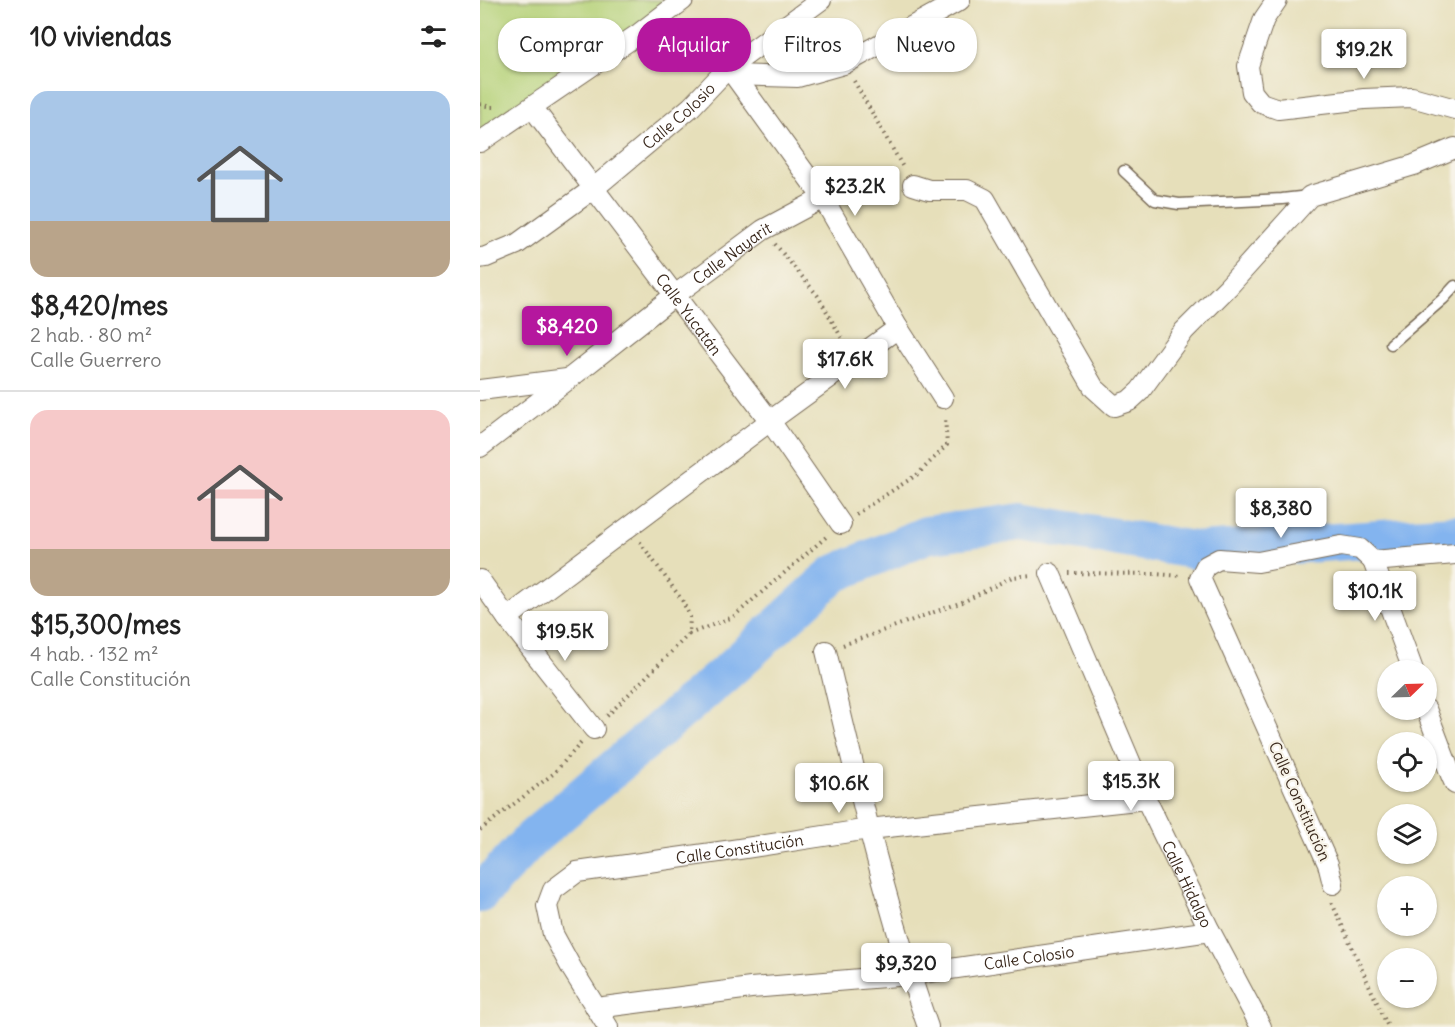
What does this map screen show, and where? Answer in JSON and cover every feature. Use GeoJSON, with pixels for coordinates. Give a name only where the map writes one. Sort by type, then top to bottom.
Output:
{"type":"FeatureCollection","features":[{"type":"Feature","properties":{"kind":"street"},"geometry":{"type":"LineString","coordinates":[[480,142],[640,33],[683,0]]}},
{"type":"Feature","properties":{"kind":"street","name":"Calle Colosio"},"geometry":{"type":"LineString","coordinates":[[751,55],[821,0]]}},
{"type":"Feature","properties":{"kind":"street"},"geometry":{"type":"LineString","coordinates":[[863,52],[931,7],[960,0]]}},
{"type":"Feature","properties":{"kind":"street"},"geometry":{"type":"LineString","coordinates":[[1277,0],[1264,19],[1248,66],[1252,92],[1261,103],[1278,109],[1364,99],[1412,97],[1455,109]]}},
{"type":"Feature","properties":{"kind":"street"},"geometry":{"type":"LineString","coordinates":[[730,72],[798,77],[816,72]]}},
{"type":"Feature","properties":{"kind":"street"},"geometry":{"type":"LineString","coordinates":[[730,72],[823,198],[898,328],[944,398]]}},
{"type":"Feature","properties":{"kind":"street","name":"Calle Colosio"},"geometry":{"type":"LineString","coordinates":[[480,258],[517,244],[593,189],[730,72]]}},
{"type":"Feature","properties":{"kind":"street","name":"Calle Yucatán"},"geometry":{"type":"LineString","coordinates":[[532,107],[770,421],[841,524]]}},
{"type":"Feature","properties":{"kind":"street"},"geometry":{"type":"LineString","coordinates":[[913,185],[929,190],[967,190],[986,199],[1094,388],[1114,406],[1129,401],[1140,391],[1184,331],[1228,287],[1310,196],[1414,165],[1455,148]]}},
{"type":"Feature","properties":{"kind":"street","name":"Calle Nayarit"},"geometry":{"type":"LineString","coordinates":[[480,447],[675,295],[764,230],[823,198]]}},
{"type":"Feature","properties":{"kind":"street"},"geometry":{"type":"LineString","coordinates":[[507,618],[898,328]]}},
{"type":"Feature","properties":{"kind":"street"},"geometry":{"type":"LineString","coordinates":[[480,390],[570,378]]}},
{"type":"Feature","properties":{"kind":"street"},"geometry":{"type":"LineString","coordinates":[[1200,578],[1206,566],[1219,559],[1258,562],[1341,546],[1360,549],[1373,561],[1409,660]]}},
{"type":"Feature","properties":{"kind":"street"},"geometry":{"type":"LineString","coordinates":[[1373,561],[1455,554]]}},
{"type":"Feature","properties":{"kind":"street","name":"Calle Hidalgo"},"geometry":{"type":"LineString","coordinates":[[1050,573],[1146,799],[1210,931],[1261,1027]]}},
{"type":"Feature","properties":{"kind":"street","name":"Calle Constitución"},"geometry":{"type":"LineString","coordinates":[[1200,578],[1328,864],[1333,884]]}},
{"type":"Feature","properties":{"kind":"street"},"geometry":{"type":"LineString","coordinates":[[480,580],[594,729]]}},
{"type":"Feature","properties":{"kind":"street"},"geometry":{"type":"LineString","coordinates":[[826,651],[869,829],[909,975],[928,1027]]}},
{"type":"Feature","properties":{"kind":"street"},"geometry":{"type":"LineString","coordinates":[[1430,720],[1455,784]]}},
{"type":"Feature","properties":{"kind":"street","name":"Calle Constitución"},"geometry":{"type":"LineString","coordinates":[[596,1008],[553,934],[547,906],[553,890],[577,872],[869,829],[1146,799]]}},
{"type":"Feature","properties":{"kind":"street","name":"Calle Colosio"},"geometry":{"type":"LineString","coordinates":[[596,1008],[752,988],[909,975],[1210,931]]}},
{"type":"Feature","properties":{"kind":"street"},"geometry":{"type":"LineString","coordinates":[[596,1008],[608,1027]]}},
{"type":"Feature","properties":{"kind":"lane"},"geometry":{"type":"LineString","coordinates":[[1124,171],[1155,200],[1179,204],[1310,196]]}},
{"type":"Feature","properties":{"kind":"lane"},"geometry":{"type":"LineString","coordinates":[[1391,345],[1455,286]]}},
{"type":"Feature","properties":{"kind":"path"},"geometry":{"type":"LineString","coordinates":[[849,72],[913,185]]}},
{"type":"Feature","properties":{"kind":"path"},"geometry":{"type":"LineString","coordinates":[[764,230],[818,296],[854,360]]}},
{"type":"Feature","properties":{"kind":"path"},"geometry":{"type":"LineString","coordinates":[[630,527],[690,616]]}},
{"type":"Feature","properties":{"kind":"path"},"geometry":{"type":"LineString","coordinates":[[826,651],[965,601],[1012,577],[1050,573],[1155,574],[1200,578]]}},
{"type":"Feature","properties":{"kind":"path"},"geometry":{"type":"LineString","coordinates":[[1333,884],[1332,905],[1388,1027]]}},
{"type":"Feature","properties":{"kind":"green space"},"geometry":{"type":"Polygon","coordinates":[[[480,0],[683,0],[657,18],[637,18],[637,32],[625,41],[625,18],[498,18],[498,72],[580,72],[480,142],[480,0]]]}},
{"type":"Feature","properties":{"kind":"waterway"},"geometry":{"type":"LineString","coordinates":[[480,894],[531,839],[728,671],[834,574],[926,535],[1021,522],[1200,551],[1455,534]]}}]}
